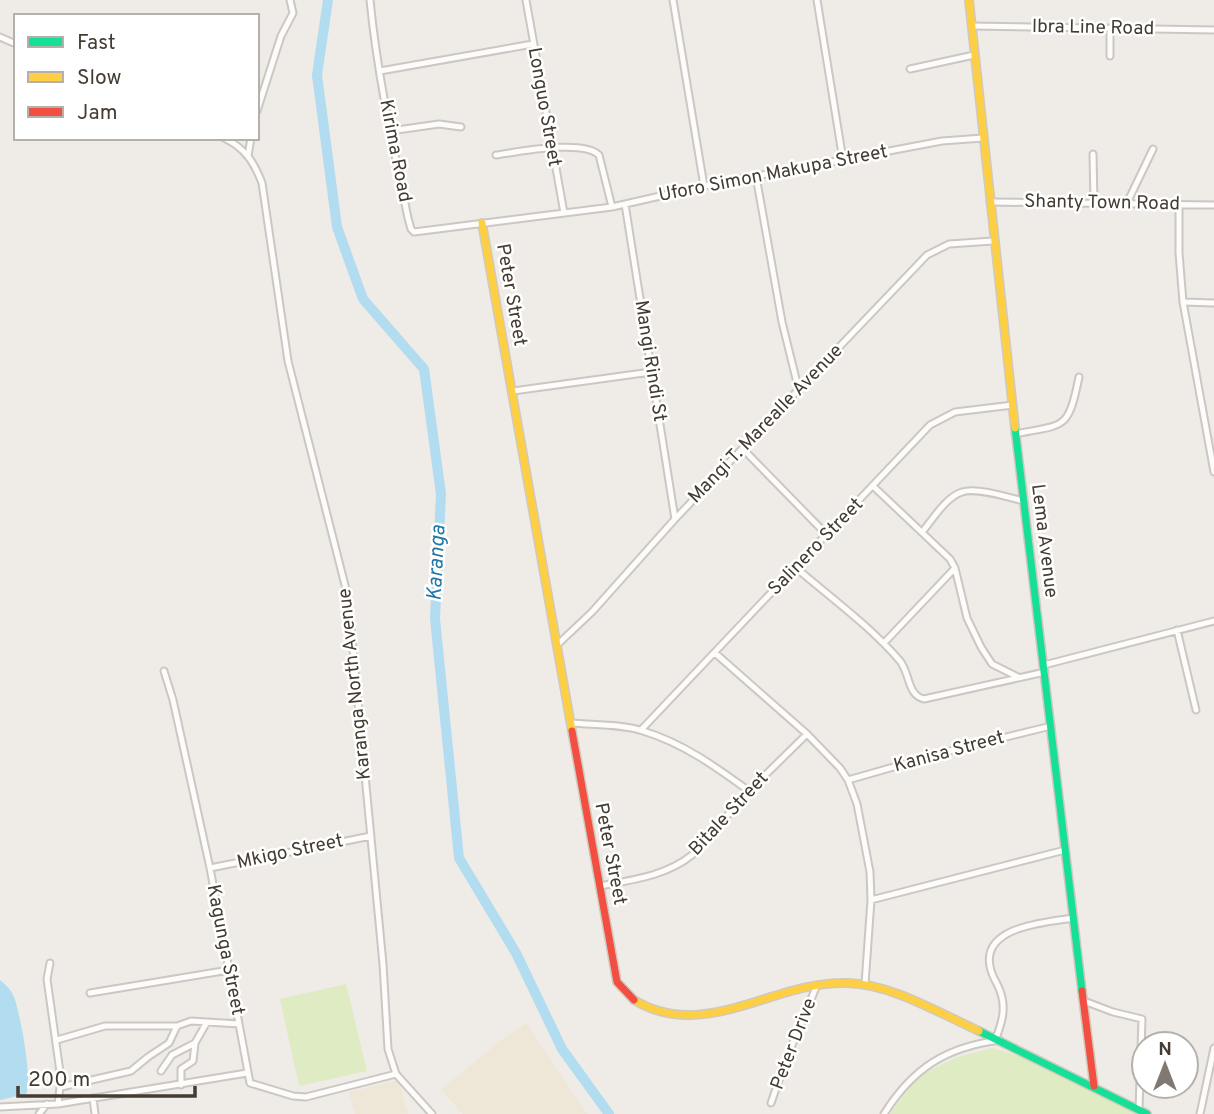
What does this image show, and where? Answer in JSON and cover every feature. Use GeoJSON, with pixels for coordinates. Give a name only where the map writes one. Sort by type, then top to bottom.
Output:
{"type":"FeatureCollection","features":[{"type":"Feature","properties":{"kind":"street"},"geometry":{"type":"LineString","coordinates":[[259,105],[281,36],[292,13],[290,0]]}},
{"type":"Feature","properties":{"kind":"street","name":"Kirima Road"},"geometry":{"type":"LineString","coordinates":[[370,0],[390,131],[411,229],[418,232],[482,223]]}},
{"type":"Feature","properties":{"kind":"street","name":"Longuo Street"},"geometry":{"type":"LineString","coordinates":[[526,0],[564,213]]}},
{"type":"Feature","properties":{"kind":"street"},"geometry":{"type":"LineString","coordinates":[[673,0],[704,186]]}},
{"type":"Feature","properties":{"kind":"street"},"geometry":{"type":"LineString","coordinates":[[817,0],[843,160]]}},
{"type":"Feature","properties":{"kind":"street","name":"Lema Avenue"},"geometry":{"type":"LineString","coordinates":[[969,0],[1015,435],[1094,1086]]}},
{"type":"Feature","properties":{"kind":"street","name":"Ibra Line Road"},"geometry":{"type":"LineString","coordinates":[[972,26],[1214,30]]}},
{"type":"Feature","properties":{"kind":"street"},"geometry":{"type":"LineString","coordinates":[[1110,55],[1111,28]]}},
{"type":"Feature","properties":{"kind":"street"},"geometry":{"type":"LineString","coordinates":[[380,71],[533,44]]}},
{"type":"Feature","properties":{"kind":"street"},"geometry":{"type":"LineString","coordinates":[[910,69],[974,55]]}},
{"type":"Feature","properties":{"kind":"street"},"geometry":{"type":"LineString","coordinates":[[390,131],[439,124],[461,127]]}},
{"type":"Feature","properties":{"kind":"street","name":"Uforo Simon Makupa Street"},"geometry":{"type":"LineString","coordinates":[[482,223],[612,207],[704,186],[942,141],[983,138]]}},
{"type":"Feature","properties":{"kind":"street","name":"Karanga North Avenue"},"geometry":{"type":"LineString","coordinates":[[228,140],[248,156],[262,183],[288,361],[348,597],[383,964],[388,1049],[396,1074],[432,1114]]}},
{"type":"Feature","properties":{"kind":"street"},"geometry":{"type":"LineString","coordinates":[[248,156],[251,140]]}},
{"type":"Feature","properties":{"kind":"street"},"geometry":{"type":"LineString","coordinates":[[496,155],[585,148],[597,153],[612,207]]}},
{"type":"Feature","properties":{"kind":"street"},"geometry":{"type":"LineString","coordinates":[[1127,203],[1153,149]]}},
{"type":"Feature","properties":{"kind":"street"},"geometry":{"type":"LineString","coordinates":[[1093,154],[1094,202]]}},
{"type":"Feature","properties":{"kind":"street"},"geometry":{"type":"LineString","coordinates":[[756,176],[782,322],[799,391]]}},
{"type":"Feature","properties":{"kind":"street","name":"Shanty Town Road"},"geometry":{"type":"LineString","coordinates":[[990,202],[1214,205]]}},
{"type":"Feature","properties":{"kind":"street","name":"Mangi Rindi St"},"geometry":{"type":"LineString","coordinates":[[625,204],[675,519]]}},
{"type":"Feature","properties":{"kind":"street"},"geometry":{"type":"LineString","coordinates":[[1179,205],[1183,302],[1214,472]]}},
{"type":"Feature","properties":{"kind":"street","name":"Peter Street"},"geometry":{"type":"LineString","coordinates":[[482,223],[617,982],[623,992],[635,1002],[659,1012],[684,1016],[714,1016],[817,985],[845,982],[865,984],[881,988],[998,1039],[1147,1114]]}},
{"type":"Feature","properties":{"kind":"street","name":"Mangi T. Marealle Avenue"},"geometry":{"type":"LineString","coordinates":[[557,645],[592,612],[675,519],[927,255],[949,244],[993,241]]}},
{"type":"Feature","properties":{"kind":"street"},"geometry":{"type":"LineString","coordinates":[[1183,302],[1214,303]]}},
{"type":"Feature","properties":{"kind":"street"},"geometry":{"type":"LineString","coordinates":[[513,391],[651,372]]}},
{"type":"Feature","properties":{"kind":"street"},"geometry":{"type":"LineString","coordinates":[[1015,435],[1065,421],[1072,406],[1079,377]]}},
{"type":"Feature","properties":{"kind":"street","name":"Salinero Street"},"geometry":{"type":"LineString","coordinates":[[641,730],[795,567],[828,536],[917,437],[947,415],[1013,405]]}},
{"type":"Feature","properties":{"kind":"street"},"geometry":{"type":"LineString","coordinates":[[743,449],[828,536]]}},
{"type":"Feature","properties":{"kind":"street"},"geometry":{"type":"LineString","coordinates":[[874,487],[950,559],[955,568],[963,607],[981,647],[992,664],[1018,677]]}},
{"type":"Feature","properties":{"kind":"street"},"geometry":{"type":"LineString","coordinates":[[923,531],[950,500],[961,492],[972,491],[1023,500]]}},
{"type":"Feature","properties":{"kind":"street"},"geometry":{"type":"LineString","coordinates":[[795,567],[884,643],[904,667],[912,690],[919,698],[924,699],[1018,677],[1214,621]]}},
{"type":"Feature","properties":{"kind":"street"},"geometry":{"type":"LineString","coordinates":[[884,643],[955,568]]}},
{"type":"Feature","properties":{"kind":"street"},"geometry":{"type":"LineString","coordinates":[[1177,630],[1196,710]]}},
{"type":"Feature","properties":{"kind":"street"},"geometry":{"type":"LineString","coordinates":[[715,653],[807,734],[848,780],[857,804],[870,872],[871,900],[865,984]]}},
{"type":"Feature","properties":{"kind":"street","name":"Kagunga Street"},"geometry":{"type":"LineString","coordinates":[[164,671],[173,700],[210,868],[247,1073]]}},
{"type":"Feature","properties":{"kind":"street"},"geometry":{"type":"LineString","coordinates":[[572,723],[641,730],[673,742],[708,762],[749,791]]}},
{"type":"Feature","properties":{"kind":"street","name":"Kanisa Street"},"geometry":{"type":"LineString","coordinates":[[848,780],[1051,726]]}},
{"type":"Feature","properties":{"kind":"street","name":"Bitale Street"},"geometry":{"type":"LineString","coordinates":[[600,886],[658,873],[681,864],[807,734]]}},
{"type":"Feature","properties":{"kind":"street","name":"Mkigo Street"},"geometry":{"type":"LineString","coordinates":[[210,868],[370,836]]}},
{"type":"Feature","properties":{"kind":"street"},"geometry":{"type":"LineString","coordinates":[[871,900],[1065,850]]}},
{"type":"Feature","properties":{"kind":"street"},"geometry":{"type":"LineString","coordinates":[[884,1114],[919,1070],[933,1060],[973,1044],[998,1039],[1004,1003],[989,965],[992,949],[998,942],[1012,930],[1074,918]]}},
{"type":"Feature","properties":{"kind":"street"},"geometry":{"type":"LineString","coordinates":[[50,963],[47,979],[61,1087],[58,1104]]}},
{"type":"Feature","properties":{"kind":"street"},"geometry":{"type":"LineString","coordinates":[[90,993],[229,970]]}},
{"type":"Feature","properties":{"kind":"street","name":"Peter Drive"},"geometry":{"type":"LineString","coordinates":[[771,1103],[817,985]]}},
{"type":"Feature","properties":{"kind":"street"},"geometry":{"type":"LineString","coordinates":[[1084,1002],[1142,1018],[1139,1110]]}},
{"type":"Feature","properties":{"kind":"street"},"geometry":{"type":"LineString","coordinates":[[57,1040],[105,1026],[177,1027],[191,1021],[239,1024]]}},
{"type":"Feature","properties":{"kind":"street"},"geometry":{"type":"LineString","coordinates":[[181,1085],[181,1069],[192,1061],[195,1043],[207,1022]]}},
{"type":"Feature","properties":{"kind":"street"},"geometry":{"type":"LineString","coordinates":[[61,1087],[131,1072],[169,1043],[177,1027]]}},
{"type":"Feature","properties":{"kind":"street"},"geometry":{"type":"LineString","coordinates":[[161,1071],[172,1055],[195,1043]]}},
{"type":"Feature","properties":{"kind":"street"},"geometry":{"type":"LineString","coordinates":[[1200,1114],[1214,1048]]}},
{"type":"Feature","properties":{"kind":"street"},"geometry":{"type":"LineString","coordinates":[[0,1107],[58,1104],[247,1073],[250,1083],[293,1096],[306,1097],[396,1074]]}},
{"type":"Feature","properties":{"kind":"street"},"geometry":{"type":"LineString","coordinates":[[93,1098],[95,1114]]}},
{"type":"Feature","properties":{"kind":"street"},"geometry":{"type":"LineString","coordinates":[[39,1114],[47,1104]]}},
{"type":"Feature","properties":{"kind":"shaded area"},"geometry":{"type":"Polygon","coordinates":[[[526,1023],[587,1114],[463,1114],[441,1090],[526,1023]]]}},
{"type":"Feature","properties":{"kind":"shaded area"},"geometry":{"type":"Polygon","coordinates":[[[399,1080],[408,1114],[355,1114],[349,1092],[399,1080]]]}},
{"type":"Feature","properties":{"kind":"green space"},"geometry":{"type":"Polygon","coordinates":[[[346,984],[367,1071],[299,1086],[280,999],[346,984]]]}},
{"type":"Feature","properties":{"kind":"green space"},"geometry":{"type":"Polygon","coordinates":[[[993,1048],[1025,1058],[1140,1114],[890,1114],[918,1076],[957,1057],[993,1048]]]}},
{"type":"Feature","properties":{"kind":"water"},"geometry":{"type":"Polygon","coordinates":[[[0,980],[12,992],[17,1005],[25,1046],[28,1086],[26,1094],[0,1100],[0,980]]]}},
{"type":"Feature","properties":{"kind":"waterway","name":"Karanga"},"geometry":{"type":"LineString","coordinates":[[328,0],[317,75],[337,227],[363,299],[424,369],[441,494],[435,619],[459,858],[516,953],[562,1049],[609,1114]]}},
{"type":"Feature","properties":{"kind":"traffic: fast"},"geometry":{"type":"LineString","coordinates":[[1015,428],[1082,991]]}},
{"type":"Feature","properties":{"kind":"traffic: fast"},"geometry":{"type":"LineString","coordinates":[[979,1031],[1147,1114]]}},
{"type":"Feature","properties":{"kind":"traffic: slow"},"geometry":{"type":"LineString","coordinates":[[969,0],[1015,428]]}},
{"type":"Feature","properties":{"kind":"traffic: slow"},"geometry":{"type":"LineString","coordinates":[[482,223],[572,731]]}},
{"type":"Feature","properties":{"kind":"traffic: slow"},"geometry":{"type":"LineString","coordinates":[[634,1000],[661,1011],[687,1015],[713,1013],[793,990],[848,983],[881,988],[898,994],[979,1031]]}},
{"type":"Feature","properties":{"kind":"traffic: jam"},"geometry":{"type":"LineString","coordinates":[[572,731],[617,982],[634,1000]]}},
{"type":"Feature","properties":{"kind":"traffic: jam"},"geometry":{"type":"LineString","coordinates":[[1082,991],[1094,1086]]}}]}
